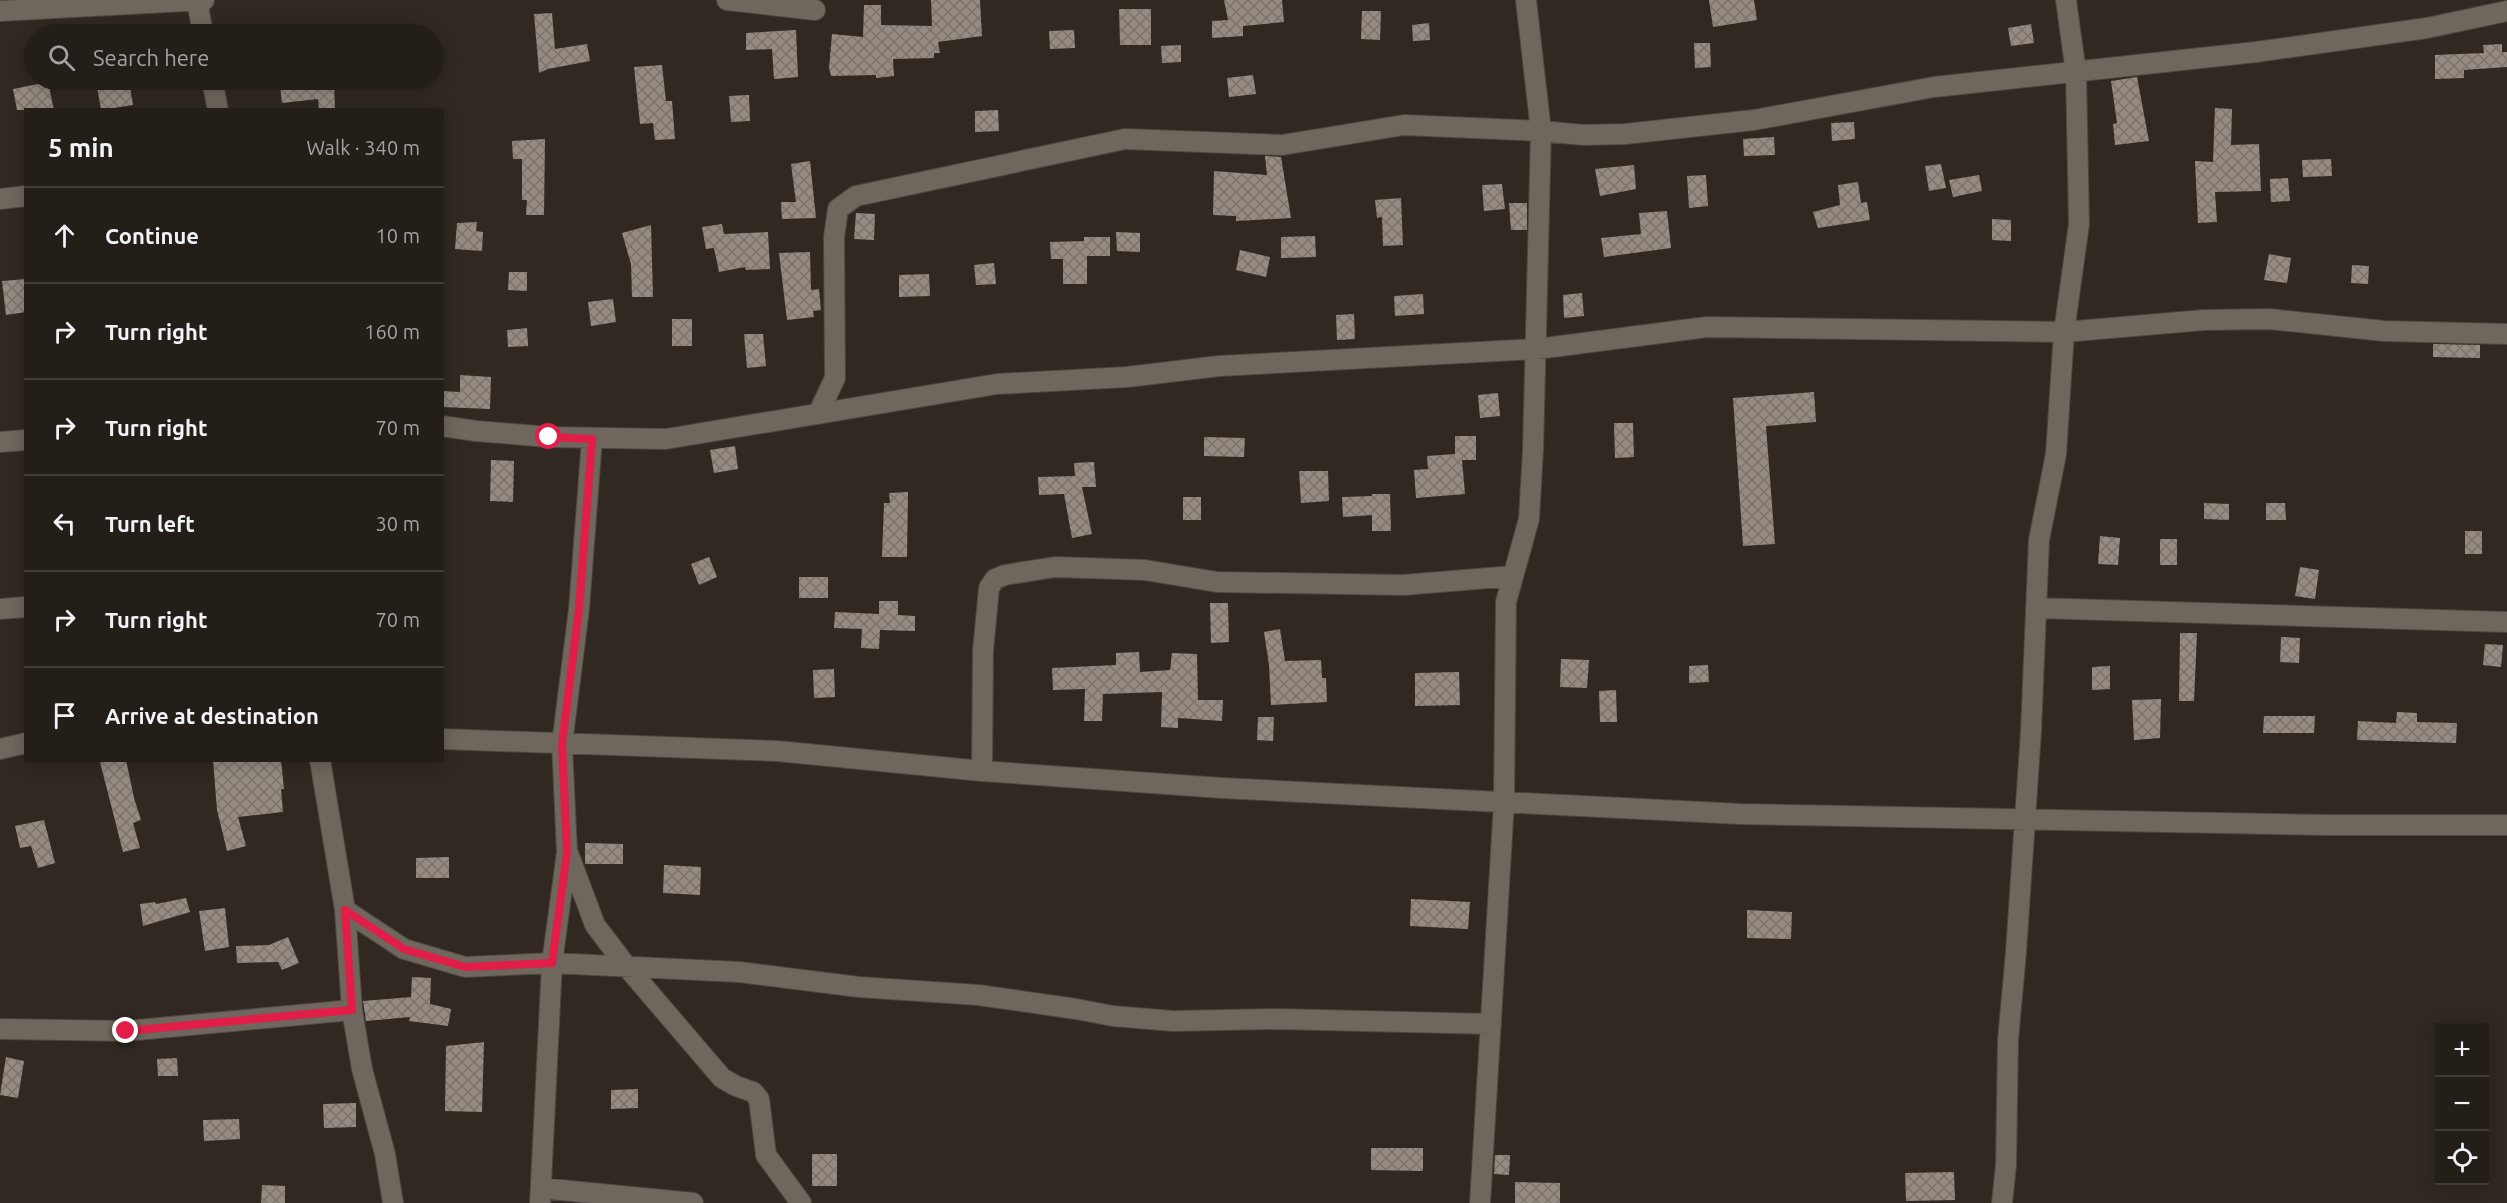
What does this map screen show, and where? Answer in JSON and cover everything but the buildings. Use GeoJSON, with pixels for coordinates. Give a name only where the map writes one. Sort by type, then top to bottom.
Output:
{"type":"FeatureCollection","features":[{"type":"Feature","properties":{"kind":"street"},"geometry":{"type":"LineString","coordinates":[[727,0],[815,10]]}},
{"type":"Feature","properties":{"kind":"street"},"geometry":{"type":"LineString","coordinates":[[1480,1203],[1504,802],[1506,602],[1529,519],[1537,350],[1542,131],[1526,0]]}},
{"type":"Feature","properties":{"kind":"street"},"geometry":{"type":"LineString","coordinates":[[2002,1203],[2006,1165],[2008,1040],[2025,820],[2039,540],[2055,454],[2064,332],[2079,225],[2076,73],[2066,0]]}},
{"type":"Feature","properties":{"kind":"street"},"geometry":{"type":"LineString","coordinates":[[0,11],[199,1],[202,24]]}},
{"type":"Feature","properties":{"kind":"street"},"geometry":{"type":"LineString","coordinates":[[818,414],[835,378],[834,237],[838,209],[856,196],[1125,139],[1282,145],[1404,125],[1584,135],[1649,132],[1754,120],[1935,87],[2256,52],[2427,28],[2507,11]]}},
{"type":"Feature","properties":{"kind":"street"},"geometry":{"type":"LineString","coordinates":[[214,90],[218,108]]}},
{"type":"Feature","properties":{"kind":"street"},"geometry":{"type":"LineString","coordinates":[[0,200],[24,196]]}},
{"type":"Feature","properties":{"kind":"street"},"geometry":{"type":"LineString","coordinates":[[444,426],[476,431],[592,439],[666,439],[997,384],[1127,377],[1219,366],[1537,350],[1707,327],[2064,332],[2204,320],[2269,318],[2384,331],[2507,334]]}},
{"type":"Feature","properties":{"kind":"street"},"geometry":{"type":"LineString","coordinates":[[592,439],[579,609],[562,744],[567,852],[552,963],[540,1196],[693,1203]]}},
{"type":"Feature","properties":{"kind":"street"},"geometry":{"type":"LineString","coordinates":[[0,442],[24,440]]}},
{"type":"Feature","properties":{"kind":"street"},"geometry":{"type":"LineString","coordinates":[[982,771],[983,651],[989,588],[995,579],[1005,575],[1055,567],[1145,570],[1217,582],[1403,585],[1513,576]]}},
{"type":"Feature","properties":{"kind":"street"},"geometry":{"type":"LineString","coordinates":[[0,609],[24,607]]}},
{"type":"Feature","properties":{"kind":"street"},"geometry":{"type":"LineString","coordinates":[[2036,608],[2507,622]]}},
{"type":"Feature","properties":{"kind":"street"},"geometry":{"type":"LineString","coordinates":[[444,739],[777,751],[982,771],[1222,788],[1741,813],[2025,820],[2507,825]]}},
{"type":"Feature","properties":{"kind":"street"},"geometry":{"type":"LineString","coordinates":[[0,749],[24,743]]}},
{"type":"Feature","properties":{"kind":"street"},"geometry":{"type":"LineString","coordinates":[[320,762],[345,910],[352,1010],[362,1069],[385,1154],[393,1203]]}},
{"type":"Feature","properties":{"kind":"street"},"geometry":{"type":"LineString","coordinates":[[567,852],[595,925],[627,967],[722,1078],[753,1092],[759,1100],[766,1155],[801,1203]]}},
{"type":"Feature","properties":{"kind":"street"},"geometry":{"type":"LineString","coordinates":[[345,910],[404,949],[465,967],[552,963],[739,972],[859,987],[978,995],[1113,1016],[1173,1021],[1277,1019],[1491,1024]]}},
{"type":"Feature","properties":{"kind":"street"},"geometry":{"type":"LineString","coordinates":[[0,1029],[126,1031],[352,1010]]}},
{"type":"Feature","properties":{"kind":"route"},"geometry":{"type":"LineString","coordinates":[[126,1031],[352,1010],[345,910],[404,949],[465,967],[552,963],[567,852],[562,744],[579,609],[584,519],[592,439],[549,437]]}}]}
